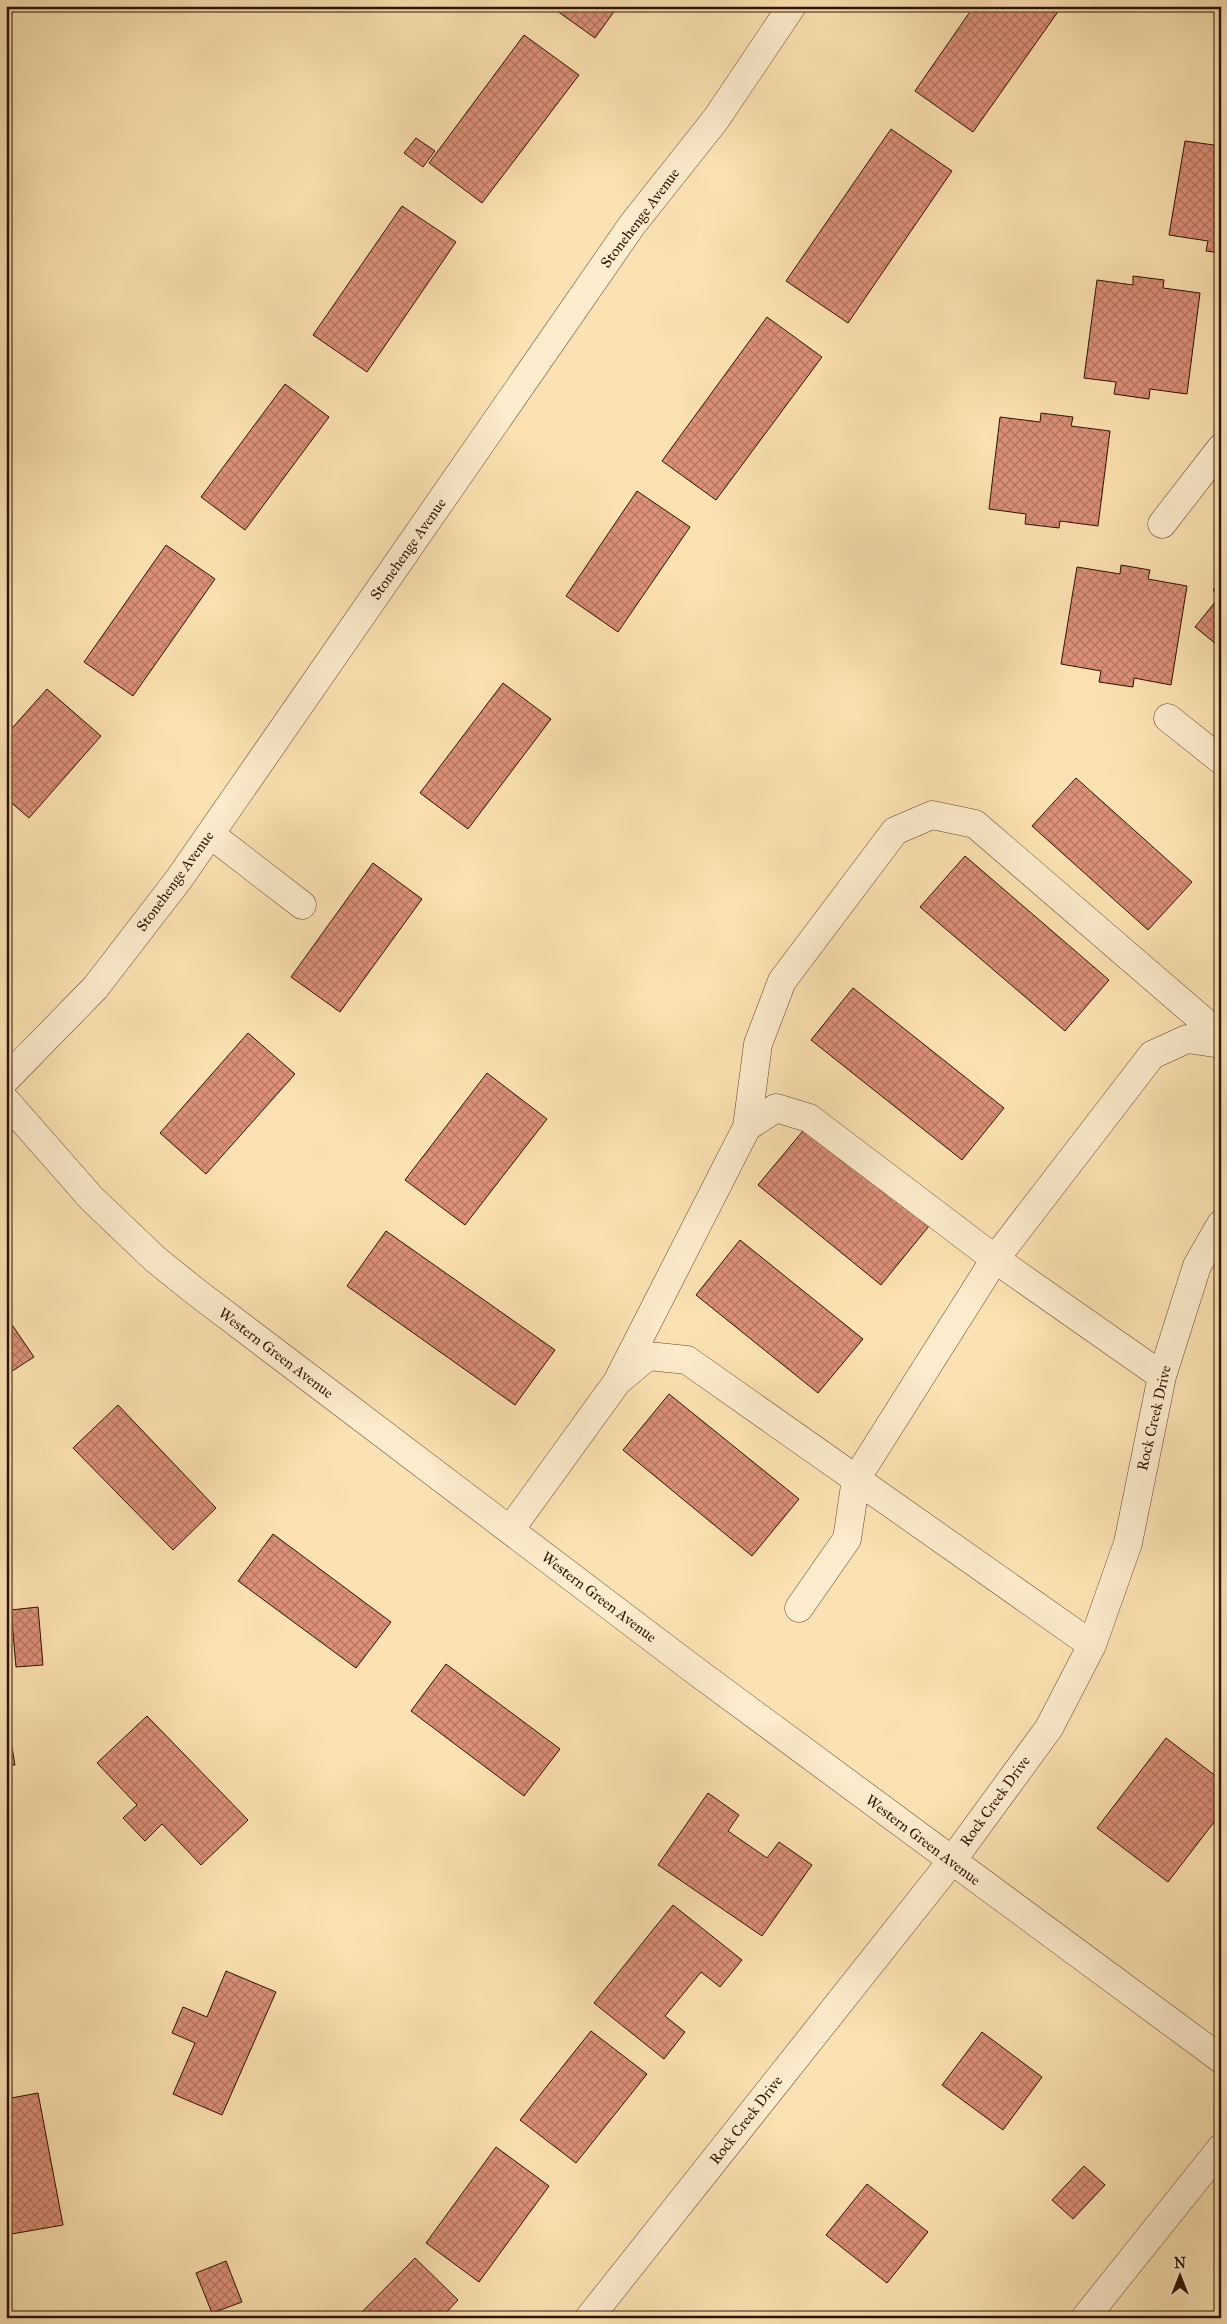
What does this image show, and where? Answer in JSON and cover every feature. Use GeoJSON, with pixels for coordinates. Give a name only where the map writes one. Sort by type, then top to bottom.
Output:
{"type":"FeatureCollection","features":[{"type":"Feature","properties":{"kind":"street","name":"Stonehenge Avenue"},"geometry":{"type":"LineString","coordinates":[[6,1079],[95,988],[179,879],[632,225],[716,118],[792,6]]}},
{"type":"Feature","properties":{"kind":"street"},"geometry":{"type":"LineString","coordinates":[[1162,524],[1221,448]]}},
{"type":"Feature","properties":{"kind":"street"},"geometry":{"type":"LineString","coordinates":[[1168,718],[1221,760]]}},
{"type":"Feature","properties":{"kind":"street"},"geometry":{"type":"LineString","coordinates":[[510,1530],[617,1382],[747,1127],[758,1044],[782,981],[895,831],[932,814],[975,824],[1221,1036]]}},
{"type":"Feature","properties":{"kind":"street"},"geometry":{"type":"LineString","coordinates":[[210,834],[302,905]]}},
{"type":"Feature","properties":{"kind":"street"},"geometry":{"type":"LineString","coordinates":[[799,1608],[847,1539],[856,1479],[995,1259],[1152,1055],[1187,1039],[1221,1044]]}},
{"type":"Feature","properties":{"kind":"street","name":"Western Green Avenue"},"geometry":{"type":"LineString","coordinates":[[6,1101],[92,1199],[155,1259],[241,1327],[951,1862],[1221,2060]]}},
{"type":"Feature","properties":{"kind":"street"},"geometry":{"type":"LineString","coordinates":[[747,1127],[776,1108],[809,1118],[995,1259],[1162,1376]]}},
{"type":"Feature","properties":{"kind":"street","name":"Rock Creek Drive"},"geometry":{"type":"LineString","coordinates":[[589,2318],[951,1862],[1048,1728],[1092,1645],[1128,1543],[1162,1376],[1197,1266],[1221,1224]]}},
{"type":"Feature","properties":{"kind":"street"},"geometry":{"type":"LineString","coordinates":[[617,1382],[648,1356],[687,1360],[1092,1645]]}},
{"type":"Feature","properties":{"kind":"street"},"geometry":{"type":"LineString","coordinates":[[1085,2318],[1221,2148]]}},
{"type":"Feature","properties":{"kind":"building"},"geometry":{"type":"Polygon","coordinates":[[[550,6],[618,6],[595,38],[550,6]]]}},
{"type":"Feature","properties":{"kind":"building"},"geometry":{"type":"Polygon","coordinates":[[[974,6],[1062,6],[973,132],[915,91],[974,6]]]}},
{"type":"Feature","properties":{"kind":"building"},"geometry":{"type":"Polygon","coordinates":[[[524,35],[579,75],[482,203],[429,163],[524,35]]]}},
{"type":"Feature","properties":{"kind":"building"},"geometry":{"type":"Polygon","coordinates":[[[891,129],[952,171],[848,323],[786,281],[891,129]]]}},
{"type":"Feature","properties":{"kind":"building"},"geometry":{"type":"Polygon","coordinates":[[[416,138],[435,151],[423,167],[404,153],[416,138]]]}},
{"type":"Feature","properties":{"kind":"building"},"geometry":{"type":"Polygon","coordinates":[[[1185,141],[1221,146],[1221,253],[1206,251],[1208,241],[1169,235],[1185,141]]]}},
{"type":"Feature","properties":{"kind":"building"},"geometry":{"type":"Polygon","coordinates":[[[402,206],[456,242],[367,372],[313,335],[402,206]]]}},
{"type":"Feature","properties":{"kind":"building"},"geometry":{"type":"Polygon","coordinates":[[[1133,276],[1164,280],[1163,288],[1200,293],[1187,394],[1150,389],[1149,399],[1114,394],[1116,382],[1084,378],[1097,280],[1133,285],[1133,276]]]}},
{"type":"Feature","properties":{"kind":"building"},"geometry":{"type":"Polygon","coordinates":[[[767,317],[822,357],[716,500],[662,461],[767,317]]]}},
{"type":"Feature","properties":{"kind":"building"},"geometry":{"type":"Polygon","coordinates":[[[285,384],[329,417],[245,530],[201,497],[285,384]]]}},
{"type":"Feature","properties":{"kind":"building"},"geometry":{"type":"Polygon","coordinates":[[[1041,413],[1073,417],[1071,426],[1110,431],[1098,526],[1060,521],[1059,528],[1025,524],[1026,514],[989,509],[1000,417],[1040,422],[1041,413]]]}},
{"type":"Feature","properties":{"kind":"building"},"geometry":{"type":"Polygon","coordinates":[[[637,491],[690,527],[618,632],[566,596],[637,491]]]}},
{"type":"Feature","properties":{"kind":"building"},"geometry":{"type":"Polygon","coordinates":[[[166,545],[215,579],[133,696],[84,662],[166,545]]]}},
{"type":"Feature","properties":{"kind":"building"},"geometry":{"type":"Polygon","coordinates":[[[1121,565],[1150,570],[1148,579],[1187,586],[1171,685],[1134,678],[1133,687],[1099,682],[1101,671],[1061,664],[1077,567],[1120,574],[1121,565]]]}},
{"type":"Feature","properties":{"kind":"building"},"geometry":{"type":"Polygon","coordinates":[[[1221,580],[1221,648],[1195,627],[1220,596],[1213,590],[1221,580]]]}},
{"type":"Feature","properties":{"kind":"building"},"geometry":{"type":"Polygon","coordinates":[[[503,683],[551,719],[468,829],[420,793],[503,683]]]}},
{"type":"Feature","properties":{"kind":"building"},"geometry":{"type":"Polygon","coordinates":[[[47,689],[101,736],[29,818],[6,798],[6,735],[47,689]]]}},
{"type":"Feature","properties":{"kind":"building"},"geometry":{"type":"Polygon","coordinates":[[[1076,778],[1192,882],[1148,930],[1032,826],[1076,778]]]}},
{"type":"Feature","properties":{"kind":"building"},"geometry":{"type":"Polygon","coordinates":[[[965,856],[1109,980],[1065,1031],[920,907],[965,856]]]}},
{"type":"Feature","properties":{"kind":"building"},"geometry":{"type":"Polygon","coordinates":[[[373,863],[422,899],[340,1012],[291,977],[373,863]]]}},
{"type":"Feature","properties":{"kind":"building"},"geometry":{"type":"Polygon","coordinates":[[[853,988],[1004,1108],[962,1160],[811,1040],[853,988]]]}},
{"type":"Feature","properties":{"kind":"building"},"geometry":{"type":"Polygon","coordinates":[[[248,1033],[295,1074],[206,1174],[160,1133],[248,1033]]]}},
{"type":"Feature","properties":{"kind":"building"},"geometry":{"type":"Polygon","coordinates":[[[487,1073],[547,1119],[465,1225],[405,1180],[487,1073]]]}},
{"type":"Feature","properties":{"kind":"building"},"geometry":{"type":"Polygon","coordinates":[[[807,1126],[929,1226],[881,1285],[758,1185],[807,1126]]]}},
{"type":"Feature","properties":{"kind":"building"},"geometry":{"type":"Polygon","coordinates":[[[386,1231],[555,1350],[515,1405],[347,1286],[386,1231]]]}},
{"type":"Feature","properties":{"kind":"building"},"geometry":{"type":"Polygon","coordinates":[[[740,1240],[863,1339],[818,1393],[696,1295],[740,1240]]]}},
{"type":"Feature","properties":{"kind":"building"},"geometry":{"type":"Polygon","coordinates":[[[6,1316],[34,1357],[6,1375],[6,1316]]]}},
{"type":"Feature","properties":{"kind":"building"},"geometry":{"type":"Polygon","coordinates":[[[669,1394],[799,1499],[752,1556],[623,1450],[669,1394]]]}},
{"type":"Feature","properties":{"kind":"building"},"geometry":{"type":"Polygon","coordinates":[[[118,1405],[216,1508],[173,1550],[73,1448],[118,1405]]]}},
{"type":"Feature","properties":{"kind":"building"},"geometry":{"type":"Polygon","coordinates":[[[273,1534],[391,1622],[356,1668],[238,1581],[273,1534]]]}},
{"type":"Feature","properties":{"kind":"building"},"geometry":{"type":"Polygon","coordinates":[[[38,1607],[43,1665],[16,1667],[11,1610],[38,1607]]]}},
{"type":"Feature","properties":{"kind":"building"},"geometry":{"type":"Polygon","coordinates":[[[446,1664],[560,1749],[524,1796],[411,1711],[446,1664]]]}},
{"type":"Feature","properties":{"kind":"building"},"geometry":{"type":"Polygon","coordinates":[[[147,1716],[248,1820],[201,1865],[162,1824],[145,1841],[123,1818],[137,1805],[97,1763],[147,1716]]]}},
{"type":"Feature","properties":{"kind":"building"},"geometry":{"type":"Polygon","coordinates":[[[6,1724],[8,1724],[15,1765],[6,1766],[6,1724]]]}},
{"type":"Feature","properties":{"kind":"building"},"geometry":{"type":"Polygon","coordinates":[[[1166,1738],[1221,1780],[1221,1813],[1168,1882],[1097,1828],[1166,1738]]]}},
{"type":"Feature","properties":{"kind":"building"},"geometry":{"type":"Polygon","coordinates":[[[708,1793],[739,1815],[728,1831],[767,1858],[779,1842],[812,1865],[762,1936],[658,1865],[708,1793]]]}},
{"type":"Feature","properties":{"kind":"building"},"geometry":{"type":"Polygon","coordinates":[[[673,1905],[742,1960],[720,1987],[701,1972],[665,2016],[685,2032],[664,2059],[594,2003],[673,1905]]]}},
{"type":"Feature","properties":{"kind":"building"},"geometry":{"type":"Polygon","coordinates":[[[226,1971],[276,1992],[222,2115],[173,2094],[195,2043],[172,2033],[183,2007],[207,2017],[226,1971]]]}},
{"type":"Feature","properties":{"kind":"building"},"geometry":{"type":"Polygon","coordinates":[[[591,2031],[647,2074],[576,2163],[520,2120],[591,2031]]]}},
{"type":"Feature","properties":{"kind":"building"},"geometry":{"type":"Polygon","coordinates":[[[982,2032],[1042,2077],[1003,2130],[942,2085],[982,2032]]]}},
{"type":"Feature","properties":{"kind":"building"},"geometry":{"type":"Polygon","coordinates":[[[38,2093],[63,2225],[6,2235],[6,2099],[38,2093]]]}},
{"type":"Feature","properties":{"kind":"building"},"geometry":{"type":"Polygon","coordinates":[[[496,2147],[549,2186],[479,2282],[426,2243],[496,2147]]]}},
{"type":"Feature","properties":{"kind":"building"},"geometry":{"type":"Polygon","coordinates":[[[1084,2166],[1105,2185],[1073,2219],[1052,2200],[1084,2166]]]}},
{"type":"Feature","properties":{"kind":"building"},"geometry":{"type":"Polygon","coordinates":[[[867,2184],[928,2232],[887,2283],[826,2235],[867,2184]]]}},
{"type":"Feature","properties":{"kind":"building"},"geometry":{"type":"Polygon","coordinates":[[[415,2258],[458,2300],[441,2318],[356,2318],[415,2258]]]}},
{"type":"Feature","properties":{"kind":"building"},"geometry":{"type":"Polygon","coordinates":[[[226,2261],[242,2302],[212,2313],[196,2273],[226,2261]]]}}]}
